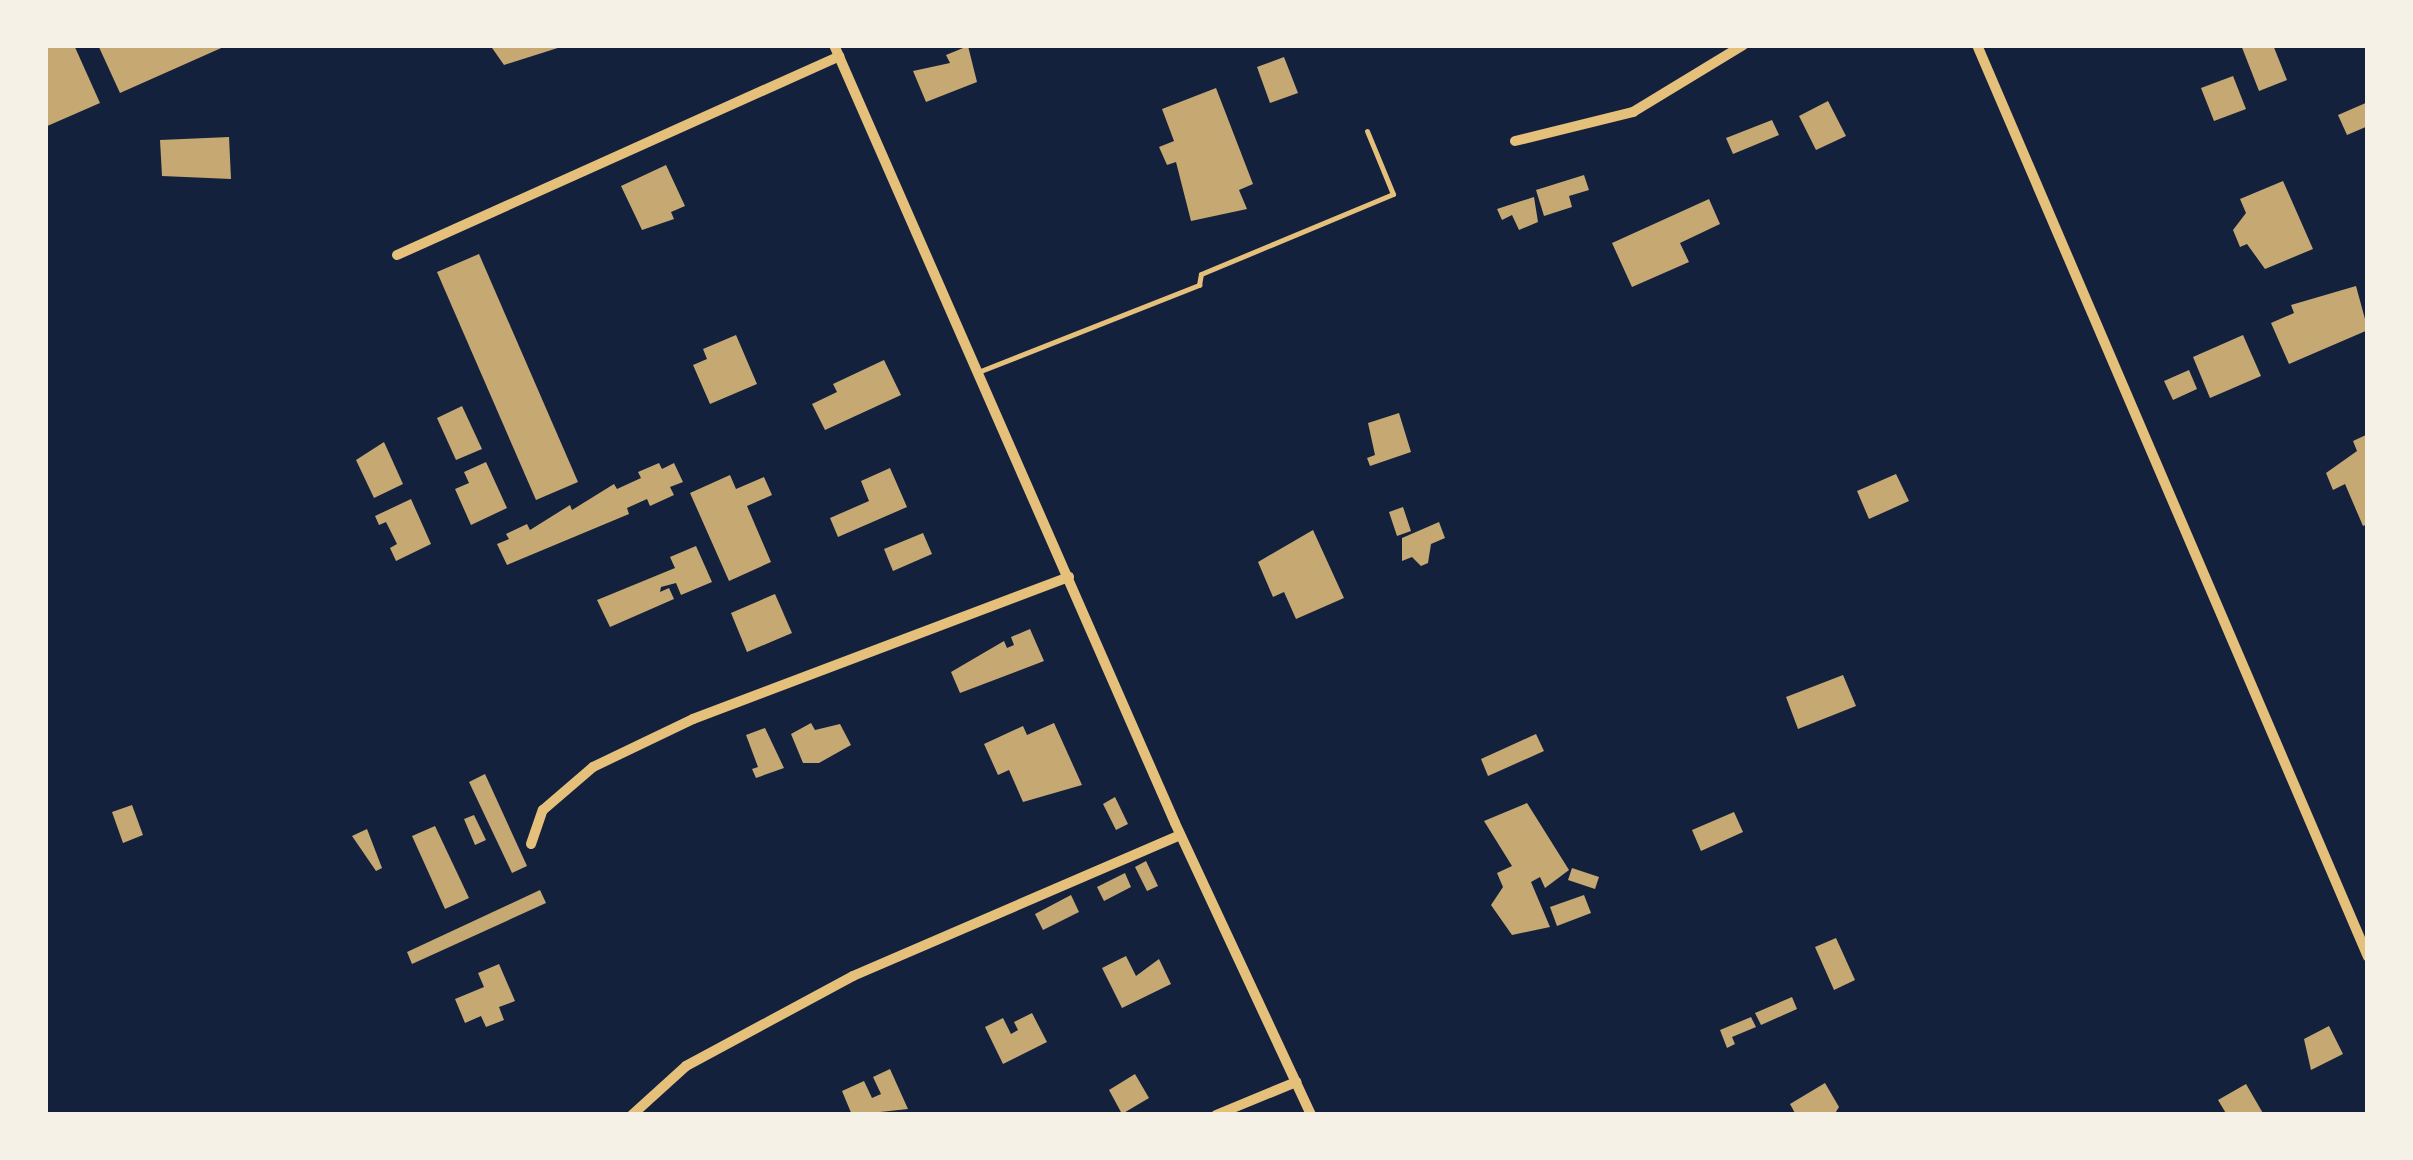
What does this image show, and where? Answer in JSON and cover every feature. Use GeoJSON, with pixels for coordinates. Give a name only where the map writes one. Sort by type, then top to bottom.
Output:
{"type":"FeatureCollection","features":[{"type":"Feature","properties":{"kind":"street"},"geometry":{"type":"LineString","coordinates":[[1515,141],[1633,112],[1742,45]]}},
{"type":"Feature","properties":{"kind":"street"},"geometry":{"type":"LineString","coordinates":[[1976,45],[2368,957]]}},
{"type":"Feature","properties":{"kind":"street"},"geometry":{"type":"LineString","coordinates":[[397,255],[837,50],[1180,834],[1311,1115]]}},
{"type":"Feature","properties":{"kind":"street"},"geometry":{"type":"LineString","coordinates":[[531,844],[543,810],[593,767],[693,718],[1069,576]]}},
{"type":"Feature","properties":{"kind":"street"},"geometry":{"type":"LineString","coordinates":[[632,1115],[686,1066],[853,976],[1180,834]]}},
{"type":"Feature","properties":{"kind":"street"},"geometry":{"type":"LineString","coordinates":[[1216,1115],[1296,1082]]}},
{"type":"Feature","properties":{"kind":"lane"},"geometry":{"type":"LineString","coordinates":[[978,372],[1199,285],[1201,274],[1393,194],[1367,131]]}},
{"type":"Feature","properties":{"kind":"building"},"geometry":{"type":"Polygon","coordinates":[[[45,45],[74,45],[100,103],[45,127],[45,45]]]}},
{"type":"Feature","properties":{"kind":"building"},"geometry":{"type":"Polygon","coordinates":[[[98,45],[228,45],[120,93],[98,45]]]}},
{"type":"Feature","properties":{"kind":"building"},"geometry":{"type":"Polygon","coordinates":[[[490,45],[564,45],[564,46],[504,65],[490,45]]]}},
{"type":"Feature","properties":{"kind":"building"},"geometry":{"type":"Polygon","coordinates":[[[2241,45],[2273,45],[2287,80],[2259,91],[2241,45]]]}},
{"type":"Feature","properties":{"kind":"building"},"geometry":{"type":"Polygon","coordinates":[[[968,46],[977,82],[926,102],[913,71],[950,63],[946,55],[968,46]]]}},
{"type":"Feature","properties":{"kind":"building"},"geometry":{"type":"Polygon","coordinates":[[[1284,57],[1298,93],[1270,103],[1257,67],[1284,57]]]}},
{"type":"Feature","properties":{"kind":"building"},"geometry":{"type":"Polygon","coordinates":[[[2233,76],[2246,109],[2214,121],[2201,88],[2233,76]]]}},
{"type":"Feature","properties":{"kind":"building"},"geometry":{"type":"Polygon","coordinates":[[[1216,88],[1253,184],[1239,190],[1247,209],[1191,221],[1176,162],[1167,165],[1159,147],[1174,141],[1162,109],[1216,88]]]}},
{"type":"Feature","properties":{"kind":"building"},"geometry":{"type":"Polygon","coordinates":[[[1828,101],[1846,136],[1816,150],[1799,116],[1828,101]]]}},
{"type":"Feature","properties":{"kind":"building"},"geometry":{"type":"Polygon","coordinates":[[[2368,102],[2368,126],[2347,135],[2338,115],[2368,102]]]}},
{"type":"Feature","properties":{"kind":"building"},"geometry":{"type":"Polygon","coordinates":[[[1772,120],[1779,135],[1733,154],[1726,138],[1772,120]]]}},
{"type":"Feature","properties":{"kind":"building"},"geometry":{"type":"Polygon","coordinates":[[[229,137],[231,179],[162,176],[160,140],[229,137]]]}},
{"type":"Feature","properties":{"kind":"building"},"geometry":{"type":"Polygon","coordinates":[[[666,165],[685,206],[671,212],[674,219],[642,230],[621,186],[666,165]]]}},
{"type":"Feature","properties":{"kind":"building"},"geometry":{"type":"Polygon","coordinates":[[[1584,175],[1589,190],[1569,196],[1572,207],[1544,216],[1536,190],[1584,175]]]}},
{"type":"Feature","properties":{"kind":"building"},"geometry":{"type":"Polygon","coordinates":[[[2283,181],[2313,249],[2265,269],[2247,244],[2240,247],[2233,230],[2246,213],[2240,199],[2283,181]]]}},
{"type":"Feature","properties":{"kind":"building"},"geometry":{"type":"Polygon","coordinates":[[[1534,197],[1538,222],[1519,230],[1512,215],[1502,220],[1497,209],[1534,197]]]}},
{"type":"Feature","properties":{"kind":"building"},"geometry":{"type":"Polygon","coordinates":[[[1709,199],[1720,224],[1680,243],[1689,262],[1632,287],[1612,243],[1709,199]]]}},
{"type":"Feature","properties":{"kind":"building"},"geometry":{"type":"Polygon","coordinates":[[[479,254],[578,482],[536,500],[437,272],[479,254]]]}},
{"type":"Feature","properties":{"kind":"building"},"geometry":{"type":"Polygon","coordinates":[[[2356,286],[2368,330],[2289,364],[2271,323],[2294,313],[2291,305],[2356,286]]]}},
{"type":"Feature","properties":{"kind":"building"},"geometry":{"type":"Polygon","coordinates":[[[736,335],[757,384],[710,404],[693,365],[707,359],[703,349],[736,335]]]}},
{"type":"Feature","properties":{"kind":"building"},"geometry":{"type":"Polygon","coordinates":[[[2243,335],[2261,376],[2210,398],[2193,357],[2243,335]]]}},
{"type":"Feature","properties":{"kind":"building"},"geometry":{"type":"Polygon","coordinates":[[[884,360],[901,395],[825,430],[812,404],[837,392],[833,384],[884,360]]]}},
{"type":"Feature","properties":{"kind":"building"},"geometry":{"type":"Polygon","coordinates":[[[2189,370],[2197,389],[2173,400],[2164,381],[2189,370]]]}},
{"type":"Feature","properties":{"kind":"building"},"geometry":{"type":"Polygon","coordinates":[[[462,406],[482,449],[456,460],[437,418],[462,406]]]}},
{"type":"Feature","properties":{"kind":"building"},"geometry":{"type":"Polygon","coordinates":[[[1399,413],[1411,452],[1370,466],[1367,458],[1375,455],[1368,423],[1399,413]]]}},
{"type":"Feature","properties":{"kind":"building"},"geometry":{"type":"Polygon","coordinates":[[[2368,434],[2368,524],[2363,526],[2345,484],[2333,490],[2326,473],[2357,451],[2353,441],[2368,434]]]}},
{"type":"Feature","properties":{"kind":"building"},"geometry":{"type":"Polygon","coordinates":[[[384,442],[403,484],[374,498],[356,460],[384,442]]]}},
{"type":"Feature","properties":{"kind":"building"},"geometry":{"type":"Polygon","coordinates":[[[486,462],[507,508],[471,525],[455,489],[469,483],[464,472],[486,462]]]}},
{"type":"Feature","properties":{"kind":"building"},"geometry":{"type":"Polygon","coordinates":[[[659,463],[662,469],[674,463],[683,482],[670,487],[674,495],[650,506],[647,499],[627,508],[629,514],[507,565],[497,544],[509,539],[506,534],[527,524],[530,530],[614,484],[617,489],[641,478],[638,472],[659,463]]]}},
{"type":"Feature","properties":{"kind":"building"},"geometry":{"type":"Polygon","coordinates":[[[890,468],[907,507],[838,537],[830,518],[869,501],[861,481],[890,468]]]}},
{"type":"Feature","properties":{"kind":"building"},"geometry":{"type":"Polygon","coordinates":[[[1896,474],[1909,501],[1869,519],[1857,491],[1896,474]]]}},
{"type":"Feature","properties":{"kind":"building"},"geometry":{"type":"Polygon","coordinates":[[[730,475],[736,489],[764,477],[772,495],[747,506],[771,562],[729,581],[690,493],[730,475]]]}},
{"type":"Feature","properties":{"kind":"building"},"geometry":{"type":"Polygon","coordinates":[[[411,499],[431,544],[396,561],[390,548],[397,544],[386,522],[379,525],[375,516],[411,499]]]}},
{"type":"Feature","properties":{"kind":"building"},"geometry":{"type":"Polygon","coordinates":[[[1403,507],[1411,531],[1397,536],[1389,512],[1403,507]]]}},
{"type":"Feature","properties":{"kind":"building"},"geometry":{"type":"Polygon","coordinates":[[[1439,522],[1445,538],[1431,544],[1428,563],[1421,566],[1412,557],[1402,561],[1402,538],[1439,522]]]}},
{"type":"Feature","properties":{"kind":"building"},"geometry":{"type":"Polygon","coordinates":[[[1313,530],[1344,598],[1296,619],[1284,592],[1273,597],[1258,562],[1313,530]]]}},
{"type":"Feature","properties":{"kind":"building"},"geometry":{"type":"Polygon","coordinates":[[[923,533],[932,554],[893,571],[884,549],[923,533]]]}},
{"type":"Feature","properties":{"kind":"building"},"geometry":{"type":"Polygon","coordinates":[[[696,546],[712,582],[681,595],[676,583],[661,587],[660,592],[669,588],[674,599],[610,627],[597,600],[675,568],[670,557],[696,546]]]}},
{"type":"Feature","properties":{"kind":"building"},"geometry":{"type":"Polygon","coordinates":[[[775,594],[792,633],[747,652],[731,613],[775,594]]]}},
{"type":"Feature","properties":{"kind":"building"},"geometry":{"type":"Polygon","coordinates":[[[1030,629],[1044,661],[960,693],[951,672],[1004,641],[1007,648],[1014,645],[1011,637],[1030,629]]]}},
{"type":"Feature","properties":{"kind":"building"},"geometry":{"type":"Polygon","coordinates":[[[1843,675],[1856,706],[1798,729],[1786,697],[1843,675]]]}},
{"type":"Feature","properties":{"kind":"building"},"geometry":{"type":"Polygon","coordinates":[[[811,723],[815,730],[840,724],[851,745],[819,763],[803,763],[791,734],[811,723]]]}},
{"type":"Feature","properties":{"kind":"building"},"geometry":{"type":"Polygon","coordinates":[[[1054,723],[1082,785],[1023,802],[1009,770],[998,775],[984,744],[1023,726],[1027,735],[1054,723]]]}},
{"type":"Feature","properties":{"kind":"building"},"geometry":{"type":"Polygon","coordinates":[[[765,728],[784,768],[756,778],[752,769],[758,767],[746,735],[765,728]]]}},
{"type":"Feature","properties":{"kind":"building"},"geometry":{"type":"Polygon","coordinates":[[[1536,734],[1544,751],[1488,776],[1481,759],[1536,734]]]}},
{"type":"Feature","properties":{"kind":"building"},"geometry":{"type":"Polygon","coordinates":[[[485,774],[527,866],[512,873],[469,782],[485,774]]]}},
{"type":"Feature","properties":{"kind":"building"},"geometry":{"type":"Polygon","coordinates":[[[1115,797],[1128,824],[1116,830],[1103,804],[1115,797]]]}},
{"type":"Feature","properties":{"kind":"building"},"geometry":{"type":"Polygon","coordinates":[[[1527,803],[1569,870],[1545,888],[1540,877],[1531,882],[1550,927],[1512,935],[1491,905],[1503,887],[1497,873],[1512,866],[1484,821],[1527,803]]]}},
{"type":"Feature","properties":{"kind":"building"},"geometry":{"type":"Polygon","coordinates":[[[132,805],[143,835],[123,843],[112,812],[132,805]]]}},
{"type":"Feature","properties":{"kind":"building"},"geometry":{"type":"Polygon","coordinates":[[[1734,812],[1743,832],[1701,851],[1692,830],[1734,812]]]}},
{"type":"Feature","properties":{"kind":"building"},"geometry":{"type":"Polygon","coordinates":[[[474,815],[486,840],[475,845],[464,819],[474,815]]]}},
{"type":"Feature","properties":{"kind":"building"},"geometry":{"type":"Polygon","coordinates":[[[435,826],[469,898],[445,909],[412,836],[435,826]]]}},
{"type":"Feature","properties":{"kind":"building"},"geometry":{"type":"Polygon","coordinates":[[[367,829],[382,868],[376,871],[352,836],[367,829]]]}},
{"type":"Feature","properties":{"kind":"building"},"geometry":{"type":"Polygon","coordinates":[[[1146,861],[1158,886],[1147,891],[1135,867],[1146,861]]]}},
{"type":"Feature","properties":{"kind":"building"},"geometry":{"type":"Polygon","coordinates":[[[1572,868],[1599,877],[1595,889],[1568,880],[1572,868]]]}},
{"type":"Feature","properties":{"kind":"building"},"geometry":{"type":"Polygon","coordinates":[[[1125,873],[1131,887],[1104,901],[1097,887],[1125,873]]]}},
{"type":"Feature","properties":{"kind":"building"},"geometry":{"type":"Polygon","coordinates":[[[540,890],[546,903],[412,964],[407,952],[540,890]]]}},
{"type":"Feature","properties":{"kind":"building"},"geometry":{"type":"Polygon","coordinates":[[[1071,895],[1079,912],[1043,930],[1035,914],[1071,895]]]}},
{"type":"Feature","properties":{"kind":"building"},"geometry":{"type":"Polygon","coordinates":[[[1584,895],[1591,913],[1557,926],[1550,907],[1584,895]]]}},
{"type":"Feature","properties":{"kind":"building"},"geometry":{"type":"Polygon","coordinates":[[[1836,938],[1855,980],[1834,990],[1815,947],[1836,938]]]}},
{"type":"Feature","properties":{"kind":"building"},"geometry":{"type":"Polygon","coordinates":[[[1126,956],[1136,976],[1159,959],[1171,984],[1122,1008],[1102,968],[1126,956]]]}},
{"type":"Feature","properties":{"kind":"building"},"geometry":{"type":"Polygon","coordinates":[[[499,964],[515,1001],[499,1007],[504,1020],[486,1027],[481,1016],[465,1023],[455,999],[484,987],[478,973],[499,964]]]}},
{"type":"Feature","properties":{"kind":"building"},"geometry":{"type":"Polygon","coordinates":[[[1792,997],[1797,1009],[1761,1025],[1755,1013],[1792,997]]]}},
{"type":"Feature","properties":{"kind":"building"},"geometry":{"type":"Polygon","coordinates":[[[1032,1013],[1047,1042],[1003,1064],[985,1027],[1003,1018],[1011,1034],[1018,1030],[1014,1022],[1032,1013]]]}},
{"type":"Feature","properties":{"kind":"building"},"geometry":{"type":"Polygon","coordinates":[[[1751,1017],[1756,1027],[1732,1037],[1735,1044],[1727,1048],[1720,1030],[1751,1017]]]}},
{"type":"Feature","properties":{"kind":"building"},"geometry":{"type":"Polygon","coordinates":[[[2329,1026],[2343,1054],[2311,1070],[2304,1039],[2329,1026]]]}},
{"type":"Feature","properties":{"kind":"building"},"geometry":{"type":"Polygon","coordinates":[[[890,1069],[908,1109],[852,1115],[842,1091],[864,1081],[872,1098],[881,1094],[873,1077],[890,1069]]]}},
{"type":"Feature","properties":{"kind":"building"},"geometry":{"type":"Polygon","coordinates":[[[1135,1074],[1149,1098],[1122,1114],[1109,1090],[1135,1074]]]}},
{"type":"Feature","properties":{"kind":"building"},"geometry":{"type":"Polygon","coordinates":[[[1825,1083],[1839,1107],[1834,1115],[1796,1115],[1790,1104],[1825,1083]]]}},
{"type":"Feature","properties":{"kind":"building"},"geometry":{"type":"Polygon","coordinates":[[[2246,1084],[2264,1115],[2227,1115],[2218,1100],[2246,1084]]]}}]}
